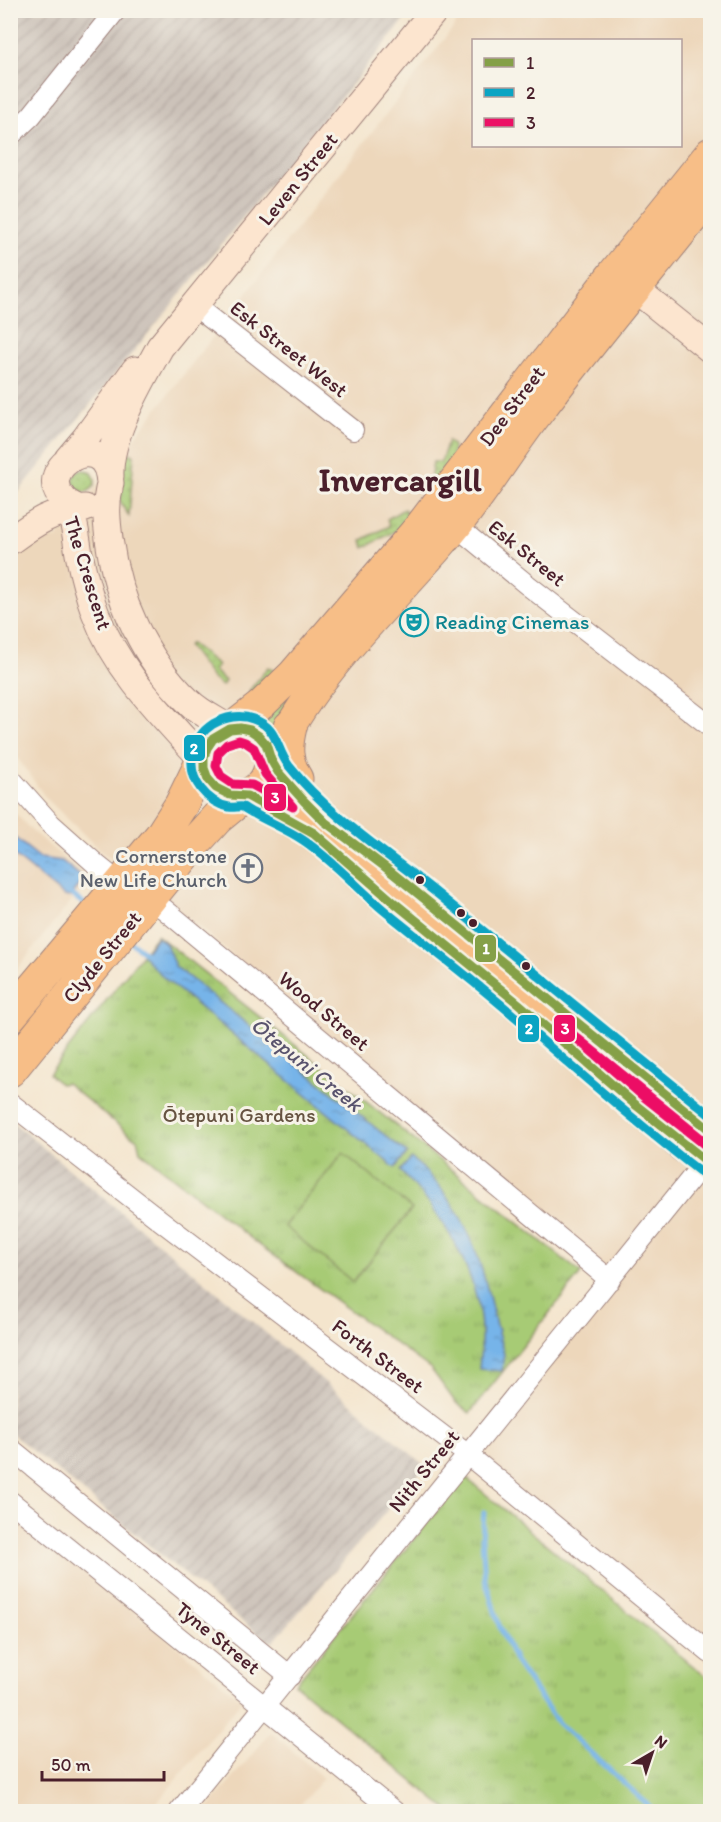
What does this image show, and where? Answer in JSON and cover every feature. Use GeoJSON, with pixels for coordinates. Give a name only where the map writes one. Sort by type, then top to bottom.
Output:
{"type":"FeatureCollection","features":[{"type":"Feature","properties":{"kind":"highway"},"geometry":{"type":"LineString","coordinates":[[290,728],[286,757],[295,777],[378,876]]}},
{"type":"Feature","properties":{"kind":"highway"},"geometry":{"type":"LineString","coordinates":[[272,762],[266,780],[257,790],[235,796],[225,794],[216,788],[204,771],[203,760],[214,737],[230,729],[250,730],[258,735],[265,743],[272,762],[300,798],[378,876]]}},
{"type":"Feature","properties":{"kind":"highway","name":"Clyde Street"},"geometry":{"type":"LineString","coordinates":[[10,1016],[171,821],[193,783],[203,760]]}},
{"type":"Feature","properties":{"kind":"highway"},"geometry":{"type":"LineString","coordinates":[[245,795],[294,820],[378,876],[709,1152]]}},
{"type":"Feature","properties":{"kind":"highway","name":"Clyde Street"},"geometry":{"type":"LineString","coordinates":[[10,1070],[209,827],[245,795]]}},
{"type":"Feature","properties":{"kind":"highway"},"geometry":{"type":"LineString","coordinates":[[209,827],[219,819],[237,812],[260,814],[378,876]]}},
{"type":"Feature","properties":{"kind":"main road","name":"Dee Street"},"geometry":{"type":"LineString","coordinates":[[272,762],[290,728],[314,692],[360,634],[456,526],[492,479],[711,153]]}},
{"type":"Feature","properties":{"kind":"main road","name":"Dee Street"},"geometry":{"type":"LineString","coordinates":[[230,729],[262,704],[293,674],[625,281],[711,197]]}},
{"type":"Feature","properties":{"kind":"street"},"geometry":{"type":"LineString","coordinates":[[10,136],[31,116],[116,10]]}},
{"type":"Feature","properties":{"kind":"street","name":"Leven Street"},"geometry":{"type":"LineString","coordinates":[[69,490],[85,439],[135,370],[160,347],[195,306],[435,10]]}},
{"type":"Feature","properties":{"kind":"street"},"geometry":{"type":"LineString","coordinates":[[625,281],[711,349]]}},
{"type":"Feature","properties":{"kind":"street","name":"Esk Street West"},"geometry":{"type":"LineString","coordinates":[[195,306],[353,430]]}},
{"type":"Feature","properties":{"kind":"street","name":"Leven Street"},"geometry":{"type":"LineString","coordinates":[[110,482],[109,460],[119,430],[141,381],[160,347]]}},
{"type":"Feature","properties":{"kind":"street"},"geometry":{"type":"LineString","coordinates":[[10,529],[20,516],[48,491],[69,490],[101,501],[110,482],[103,463],[90,455],[82,454],[69,490],[61,510],[26,529],[10,542]]}},
{"type":"Feature","properties":{"kind":"street","name":"The Crescent"},"geometry":{"type":"LineString","coordinates":[[110,482],[106,504],[113,564],[124,600],[137,630],[152,656],[180,693],[198,710],[230,729]]}},
{"type":"Feature","properties":{"kind":"street","name":"The Crescent"},"geometry":{"type":"LineString","coordinates":[[69,490],[83,570],[95,612],[122,665],[151,704],[203,760]]}},
{"type":"Feature","properties":{"kind":"street"},"geometry":{"type":"LineString","coordinates":[[40,521],[50,522],[62,531],[83,570]]}},
{"type":"Feature","properties":{"kind":"street","name":"Esk Street"},"geometry":{"type":"LineString","coordinates":[[456,526],[525,583],[711,726]]}},
{"type":"Feature","properties":{"kind":"street","name":"Wood Street"},"geometry":{"type":"LineString","coordinates":[[10,778],[35,808],[71,843],[107,873],[108,899],[134,918],[164,909],[610,1280]]}},
{"type":"Feature","properties":{"kind":"street","name":"Forth Street"},"geometry":{"type":"LineString","coordinates":[[10,1102],[160,1220],[468,1455],[711,1653]]}},
{"type":"Feature","properties":{"kind":"street","name":"Nith Street"},"geometry":{"type":"LineString","coordinates":[[179,1812],[610,1280],[709,1152]]}},
{"type":"Feature","properties":{"kind":"street","name":"Tyne Street"},"geometry":{"type":"LineString","coordinates":[[10,1448],[290,1676]]}},
{"type":"Feature","properties":{"kind":"street","name":"Tyne Street"},"geometry":{"type":"LineString","coordinates":[[10,1501],[395,1812]]}},
{"type":"Feature","properties":{"kind":"shaded area"},"geometry":{"type":"Polygon","coordinates":[[[11,11],[412,11],[11,501],[11,11]]]}},
{"type":"Feature","properties":{"kind":"shaded area"},"geometry":{"type":"Polygon","coordinates":[[[466,11],[710,11],[710,1662],[461,1460],[611,1274],[174,906],[101,851],[46,798],[11,749],[10,562],[34,533],[48,531],[56,539],[466,11]]]}},
{"type":"Feature","properties":{"kind":"shaded area"},"geometry":{"type":"Polygon","coordinates":[[[11,809],[34,833],[89,879],[11,976],[11,809]]]}},
{"type":"Feature","properties":{"kind":"shaded area"},"geometry":{"type":"Polygon","coordinates":[[[11,1122],[422,1463],[421,1471],[273,1642],[267,1641],[11,1433],[11,1122]]]}},
{"type":"Feature","properties":{"kind":"shaded area"},"geometry":{"type":"Polygon","coordinates":[[[10,1511],[242,1700],[150,1811],[11,1811],[10,1511]]]}},
{"type":"Feature","properties":{"kind":"shaded area"},"geometry":{"type":"Polygon","coordinates":[[[271,1732],[323,1778],[295,1811],[205,1811],[271,1732]]]}},
{"type":"Feature","properties":{"kind":"green space"},"geometry":{"type":"Polygon","coordinates":[[[448,441],[453,446],[452,462],[438,486],[430,481],[433,462],[441,462],[448,441]]]}},
{"type":"Feature","properties":{"kind":"green space"},"geometry":{"type":"Polygon","coordinates":[[[118,449],[134,455],[129,516],[120,501],[118,449]]]}},
{"type":"Feature","properties":{"kind":"green space"},"geometry":{"type":"Polygon","coordinates":[[[84,470],[94,477],[95,481],[88,491],[84,492],[74,485],[73,481],[80,471],[84,470]]]}},
{"type":"Feature","properties":{"kind":"green space"},"geometry":{"type":"Polygon","coordinates":[[[404,509],[412,519],[403,527],[364,548],[362,540],[389,526],[387,519],[404,509]]]}},
{"type":"Feature","properties":{"kind":"green space"},"geometry":{"type":"Polygon","coordinates":[[[190,643],[218,665],[214,671],[225,681],[222,686],[212,678],[188,646],[190,643]]]}},
{"type":"Feature","properties":{"kind":"green space"},"geometry":{"type":"Polygon","coordinates":[[[268,667],[277,673],[254,696],[249,691],[268,667]]]}},
{"type":"Feature","properties":{"kind":"green space"},"geometry":{"type":"Polygon","coordinates":[[[303,691],[276,731],[264,721],[281,700],[303,691]]]}},
{"type":"Feature","properties":{"kind":"green space","name":"Ōtepuni Gardens"},"geometry":{"type":"Polygon","coordinates":[[[157,935],[581,1273],[470,1413],[456,1403],[431,1369],[262,1247],[140,1151],[137,1138],[66,1083],[60,1084],[49,1074],[157,935]]]}},
{"type":"Feature","properties":{"kind":"green space"},"geometry":{"type":"Polygon","coordinates":[[[343,1153],[412,1209],[353,1282],[284,1226],[343,1153]]]}},
{"type":"Feature","properties":{"kind":"green space"},"geometry":{"type":"Polygon","coordinates":[[[465,1477],[710,1680],[710,1811],[449,1811],[295,1684],[465,1477]]]}},
{"type":"Feature","properties":{"kind":"water"},"geometry":{"type":"Polygon","coordinates":[[[10,834],[40,858],[62,861],[84,879],[69,897],[64,896],[11,853],[10,834]]]}},
{"type":"Feature","properties":{"kind":"water"},"geometry":{"type":"Polygon","coordinates":[[[157,937],[166,944],[175,966],[407,1153],[395,1168],[163,977],[143,956],[157,937]]]}},
{"type":"Feature","properties":{"kind":"water"},"geometry":{"type":"Polygon","coordinates":[[[411,1158],[446,1195],[469,1234],[499,1330],[504,1354],[502,1371],[479,1369],[481,1328],[473,1285],[465,1263],[442,1222],[415,1186],[400,1171],[411,1158]]]}},
{"type":"Feature","properties":{"kind":"waterway","name":"Ōtepuni Creek"},"geometry":{"type":"LineString","coordinates":[[67,891],[88,907]]}},
{"type":"Feature","properties":{"kind":"waterway","name":"Ōtepuni Creek"},"geometry":{"type":"LineString","coordinates":[[128,940],[149,956]]}},
{"type":"Feature","properties":{"kind":"waterway","name":"Ōtepuni Creek"},"geometry":{"type":"LineString","coordinates":[[484,1512],[482,1538],[485,1579],[499,1625],[515,1661],[558,1723],[656,1812]]}},
{"type":"Feature","properties":{"kind":"transit line","name":"2"},"geometry":{"type":"LineString","coordinates":[[703,1174],[656,1137],[486,992],[386,912],[314,848],[243,807],[225,806],[207,795],[196,781],[193,772],[193,754],[200,737],[213,724],[228,718],[253,719],[268,728],[289,766],[339,817],[710,1115]]}},
{"type":"Feature","properties":{"kind":"transit line","name":"1"},"geometry":{"type":"LineString","coordinates":[[710,1130],[385,867],[325,822],[278,772],[266,744],[259,736],[250,730],[240,728],[230,729],[213,739],[204,757],[204,768],[208,779],[216,788],[230,795],[247,796],[314,833],[637,1106],[710,1164]]}},
{"type":"Feature","properties":{"kind":"transit line","name":"3"},"geometry":{"type":"LineString","coordinates":[[239,740],[254,748],[265,774],[293,807],[252,785],[233,784],[221,776],[216,766],[218,753],[227,744],[239,740]]}},
{"type":"Feature","properties":{"kind":"transit line","name":"3"},"geometry":{"type":"LineString","coordinates":[[702,1139],[560,1024],[644,1097],[710,1149]]}},
{"type":"Feature","properties":{"kind":"place","name":"Reading Cinemas"},"geometry":{"type":"Point","coordinates":[414,622]}},
{"type":"Feature","properties":{"kind":"place","name":"Cornerstone New Life Church"},"geometry":{"type":"Point","coordinates":[248,868]}},
{"type":"Feature","properties":{"kind":"district","name":"Invercargill"},"geometry":{"type":"Point","coordinates":[400,479]}}]}
